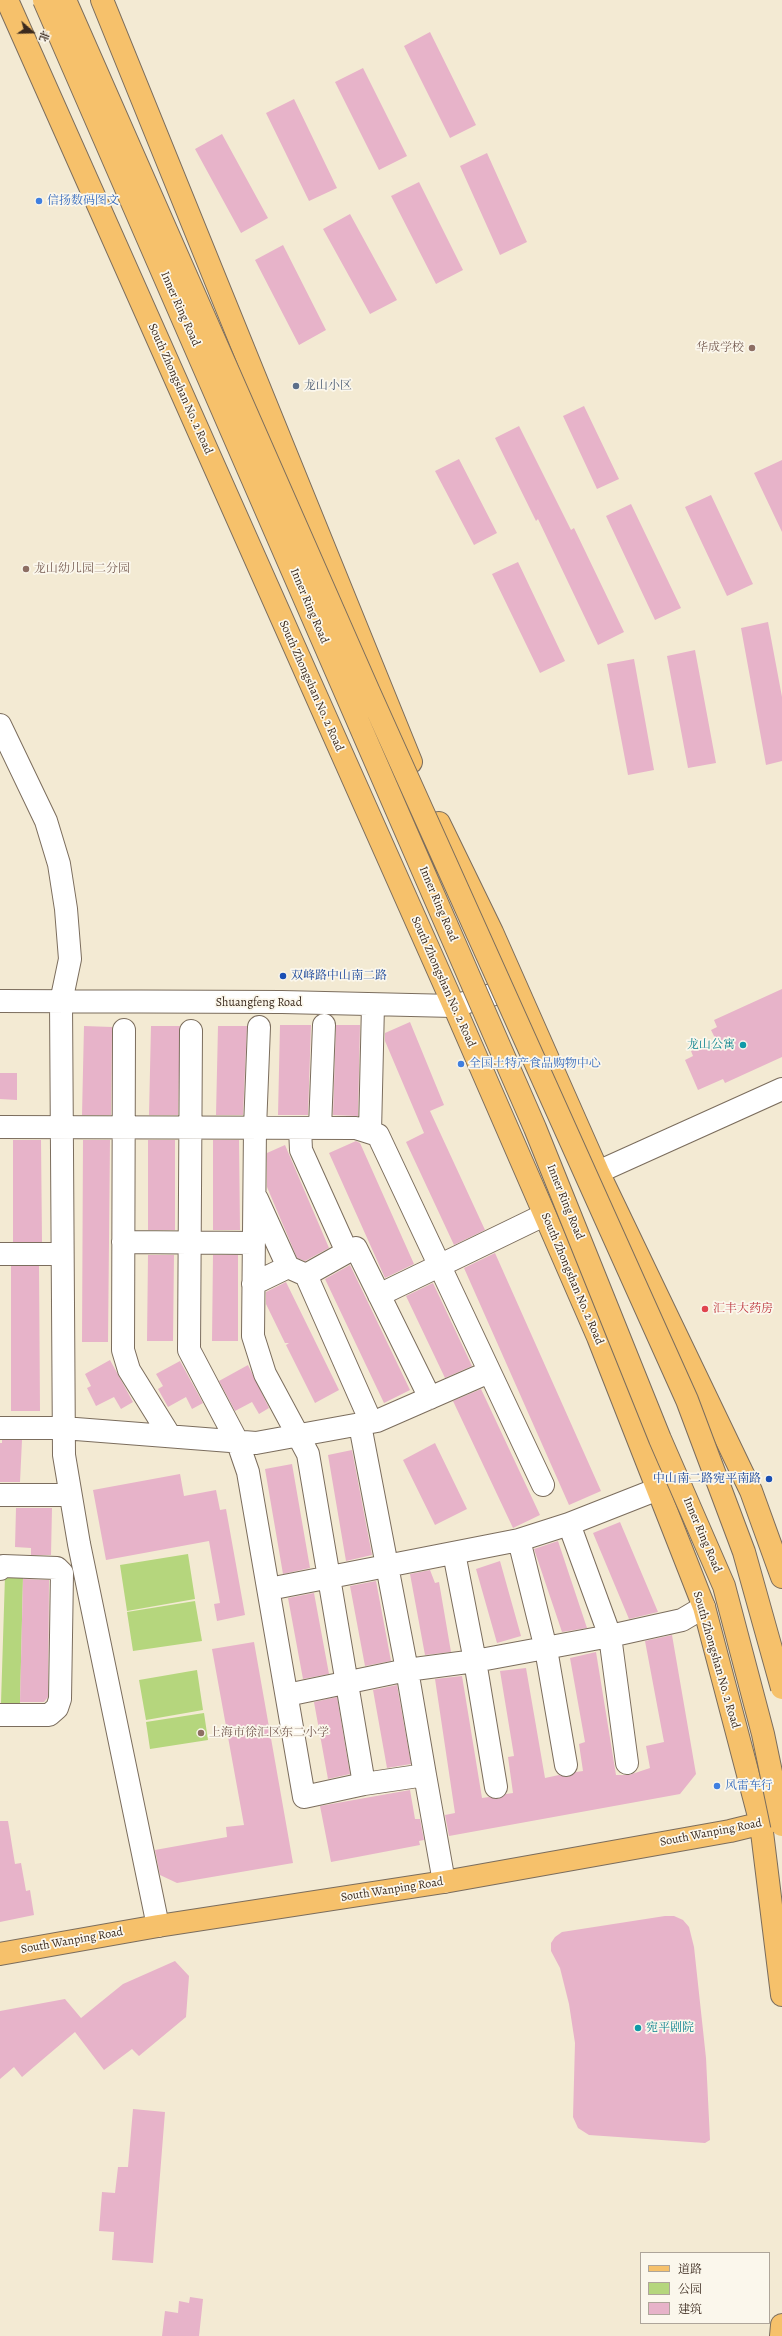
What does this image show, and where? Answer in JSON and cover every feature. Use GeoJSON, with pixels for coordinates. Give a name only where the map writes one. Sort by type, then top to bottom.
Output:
{"type":"FeatureCollection","features":[{"type":"Feature","properties":{"kind":"main road","name":"South Zhongshan No. 2 Road"},"geometry":{"type":"LineString","coordinates":[[7,0],[454,1006],[598,1337],[704,1607],[761,1824],[782,1995]]}},
{"type":"Feature","properties":{"kind":"main road","name":"Inner Ring Road"},"geometry":{"type":"LineString","coordinates":[[44,0],[535,1128],[660,1439],[724,1586],[763,1734],[782,1825]]}},
{"type":"Feature","properties":{"kind":"main road","name":"Inner Ring Road"},"geometry":{"type":"LineString","coordinates":[[65,0],[365,685],[687,1400],[744,1552],[782,1688]]}},
{"type":"Feature","properties":{"kind":"main road"},"geometry":{"type":"LineString","coordinates":[[102,0],[420,785],[492,932],[515,988],[598,1172],[751,1491],[782,1576]]}},
{"type":"Feature","properties":{"kind":"main road","name":"South Wanping Road"},"geometry":{"type":"LineString","coordinates":[[0,1954],[158,1926],[444,1882],[761,1824],[782,1818]]}},
{"type":"Feature","properties":{"kind":"main road"},"geometry":{"type":"LineString","coordinates":[[781,2336],[782,2325]]}},
{"type":"Feature","properties":{"kind":"street"},"geometry":{"type":"LineString","coordinates":[[3,729],[46,821],[59,864],[66,909],[70,959],[60,1002],[63,1428],[70,1495],[158,1926]]}},
{"type":"Feature","properties":{"kind":"street","name":"Shuangfeng Road"},"geometry":{"type":"LineString","coordinates":[[0,1001],[282,1002],[454,1006],[515,988]]}},
{"type":"Feature","properties":{"kind":"street"},"geometry":{"type":"LineString","coordinates":[[370,1132],[373,1005]]}},
{"type":"Feature","properties":{"kind":"street"},"geometry":{"type":"LineString","coordinates":[[324,1025],[310,1128],[301,1150],[347,1252]]}},
{"type":"Feature","properties":{"kind":"street"},"geometry":{"type":"LineString","coordinates":[[259,1027],[255,1128],[253,1336],[264,1374],[308,1454],[330,1576],[364,1784]]}},
{"type":"Feature","properties":{"kind":"street"},"geometry":{"type":"LineString","coordinates":[[124,1030],[123,1350],[129,1370],[170,1436]]}},
{"type":"Feature","properties":{"kind":"street"},"geometry":{"type":"LineString","coordinates":[[191,1031],[189,1350],[238,1443],[252,1488],[304,1797],[364,1784],[425,1775]]}},
{"type":"Feature","properties":{"kind":"street"},"geometry":{"type":"LineString","coordinates":[[598,1172],[782,1089]]}},
{"type":"Feature","properties":{"kind":"street"},"geometry":{"type":"LineString","coordinates":[[0,1127],[356,1128],[378,1135],[542,1485]]}},
{"type":"Feature","properties":{"kind":"street"},"geometry":{"type":"LineString","coordinates":[[254,1192],[297,1271],[366,1424],[388,1565],[444,1882]]}},
{"type":"Feature","properties":{"kind":"street"},"geometry":{"type":"LineString","coordinates":[[379,1295],[544,1215]]}},
{"type":"Feature","properties":{"kind":"street"},"geometry":{"type":"LineString","coordinates":[[123,1242],[254,1244]]}},
{"type":"Feature","properties":{"kind":"street"},"geometry":{"type":"LineString","coordinates":[[253,1284],[297,1271],[356,1248],[430,1398]]}},
{"type":"Feature","properties":{"kind":"street"},"geometry":{"type":"LineString","coordinates":[[0,1254],[62,1254]]}},
{"type":"Feature","properties":{"kind":"street"},"geometry":{"type":"LineString","coordinates":[[0,1428],[63,1428],[238,1443],[256,1443],[366,1424],[489,1372]]}},
{"type":"Feature","properties":{"kind":"street"},"geometry":{"type":"LineString","coordinates":[[269,1589],[519,1540],[569,1524],[658,1489]]}},
{"type":"Feature","properties":{"kind":"street"},"geometry":{"type":"LineString","coordinates":[[0,1495],[70,1495]]}},
{"type":"Feature","properties":{"kind":"street"},"geometry":{"type":"LineString","coordinates":[[569,1524],[610,1636],[627,1763]]}},
{"type":"Feature","properties":{"kind":"street"},"geometry":{"type":"LineString","coordinates":[[519,1540],[546,1649],[566,1765]]}},
{"type":"Feature","properties":{"kind":"street"},"geometry":{"type":"LineString","coordinates":[[454,1553],[475,1661],[496,1787]]}},
{"type":"Feature","properties":{"kind":"street"},"geometry":{"type":"LineString","coordinates":[[0,1569],[3,1566],[57,1568],[62,1573],[60,1699],[57,1708],[48,1715],[0,1715]]}},
{"type":"Feature","properties":{"kind":"street"},"geometry":{"type":"LineString","coordinates":[[287,1695],[347,1681],[407,1670],[475,1661],[610,1636],[682,1620],[704,1607]]}},
{"type":"Feature","properties":{"kind":"green space"},"geometry":{"type":"Polygon","coordinates":[[[188,1554],[195,1599],[127,1611],[120,1565],[188,1554]]]}},
{"type":"Feature","properties":{"kind":"green space"},"geometry":{"type":"Polygon","coordinates":[[[5,1576],[23,1577],[20,1704],[1,1703],[5,1576]]]}},
{"type":"Feature","properties":{"kind":"green space"},"geometry":{"type":"Polygon","coordinates":[[[195,1601],[202,1641],[133,1651],[127,1612],[195,1601]]]}},
{"type":"Feature","properties":{"kind":"green space"},"geometry":{"type":"Polygon","coordinates":[[[197,1670],[203,1710],[146,1720],[139,1680],[197,1670]]]}},
{"type":"Feature","properties":{"kind":"green space"},"geometry":{"type":"Polygon","coordinates":[[[204,1713],[208,1740],[150,1749],[146,1722],[204,1713]]]}},
{"type":"Feature","properties":{"kind":"building"},"geometry":{"type":"Polygon","coordinates":[[[430,32],[476,125],[450,138],[404,46],[430,32]]]}},
{"type":"Feature","properties":{"kind":"building"},"geometry":{"type":"Polygon","coordinates":[[[363,68],[407,156],[379,170],[335,82],[363,68]]]}},
{"type":"Feature","properties":{"kind":"building"},"geometry":{"type":"Polygon","coordinates":[[[294,99],[337,188],[309,201],[266,113],[294,99]]]}},
{"type":"Feature","properties":{"kind":"building"},"geometry":{"type":"Polygon","coordinates":[[[222,134],[268,218],[241,233],[195,149],[222,134]]]}},
{"type":"Feature","properties":{"kind":"building"},"geometry":{"type":"Polygon","coordinates":[[[487,153],[527,242],[500,255],[460,166],[487,153]]]}},
{"type":"Feature","properties":{"kind":"building"},"geometry":{"type":"Polygon","coordinates":[[[419,182],[463,270],[436,284],[391,196],[419,182]]]}},
{"type":"Feature","properties":{"kind":"building"},"geometry":{"type":"Polygon","coordinates":[[[350,214],[397,300],[370,314],[323,229],[350,214]]]}},
{"type":"Feature","properties":{"kind":"building"},"geometry":{"type":"Polygon","coordinates":[[[283,245],[326,330],[299,345],[255,260],[283,245]]]}},
{"type":"Feature","properties":{"kind":"building"},"geometry":{"type":"Polygon","coordinates":[[[584,406],[619,479],[597,489],[563,416],[584,406]]]}},
{"type":"Feature","properties":{"kind":"building"},"geometry":{"type":"Polygon","coordinates":[[[519,426],[571,530],[574,528],[624,632],[598,645],[538,519],[536,521],[495,438],[519,426]]]}},
{"type":"Feature","properties":{"kind":"building"},"geometry":{"type":"Polygon","coordinates":[[[459,459],[497,533],[474,545],[435,471],[459,459]]]}},
{"type":"Feature","properties":{"kind":"building"},"geometry":{"type":"Polygon","coordinates":[[[782,460],[782,532],[754,473],[782,460]]]}},
{"type":"Feature","properties":{"kind":"building"},"geometry":{"type":"Polygon","coordinates":[[[711,495],[753,584],[727,596],[685,507],[711,495]]]}},
{"type":"Feature","properties":{"kind":"building"},"geometry":{"type":"Polygon","coordinates":[[[631,504],[681,608],[655,620],[606,516],[631,504]]]}},
{"type":"Feature","properties":{"kind":"building"},"geometry":{"type":"Polygon","coordinates":[[[518,562],[565,661],[540,673],[492,574],[518,562]]]}},
{"type":"Feature","properties":{"kind":"building"},"geometry":{"type":"Polygon","coordinates":[[[768,622],[782,697],[782,761],[766,765],[741,628],[768,622]]]}},
{"type":"Feature","properties":{"kind":"building"},"geometry":{"type":"Polygon","coordinates":[[[695,650],[716,763],[688,768],[667,656],[695,650]]]}},
{"type":"Feature","properties":{"kind":"building"},"geometry":{"type":"Polygon","coordinates":[[[634,659],[654,770],[628,775],[607,664],[634,659]]]}},
{"type":"Feature","properties":{"kind":"building","name":"龙山公寓"},"geometry":{"type":"Polygon","coordinates":[[[782,989],[782,1057],[725,1083],[723,1079],[698,1090],[685,1060],[693,1056],[691,1051],[716,1040],[711,1030],[717,1027],[714,1020],[782,989]]]}},
{"type":"Feature","properties":{"kind":"building"},"geometry":{"type":"Polygon","coordinates":[[[410,1022],[444,1105],[430,1111],[485,1230],[454,1245],[406,1142],[424,1133],[385,1041],[385,1033],[410,1022]]]}},
{"type":"Feature","properties":{"kind":"building"},"geometry":{"type":"Polygon","coordinates":[[[280,1025],[311,1025],[308,1115],[278,1115],[280,1025]]]}},
{"type":"Feature","properties":{"kind":"building"},"geometry":{"type":"Polygon","coordinates":[[[336,1025],[360,1025],[358,1116],[333,1115],[336,1025]]]}},
{"type":"Feature","properties":{"kind":"building"},"geometry":{"type":"Polygon","coordinates":[[[84,1026],[112,1027],[111,1115],[82,1115],[84,1026]]]}},
{"type":"Feature","properties":{"kind":"building"},"geometry":{"type":"Polygon","coordinates":[[[151,1026],[180,1026],[178,1115],[149,1115],[151,1026]]]}},
{"type":"Feature","properties":{"kind":"building"},"geometry":{"type":"Polygon","coordinates":[[[218,1026],[247,1026],[243,1115],[216,1115],[218,1026]]]}},
{"type":"Feature","properties":{"kind":"building"},"geometry":{"type":"Polygon","coordinates":[[[0,1073],[17,1073],[17,1100],[0,1099],[0,1073]]]}},
{"type":"Feature","properties":{"kind":"building"},"geometry":{"type":"Polygon","coordinates":[[[13,1140],[41,1140],[42,1242],[13,1242],[13,1140]]]}},
{"type":"Feature","properties":{"kind":"building"},"geometry":{"type":"Polygon","coordinates":[[[83,1140],[110,1140],[108,1342],[82,1342],[83,1140]]]}},
{"type":"Feature","properties":{"kind":"building"},"geometry":{"type":"Polygon","coordinates":[[[148,1140],[175,1140],[175,1230],[148,1230],[148,1140]]]}},
{"type":"Feature","properties":{"kind":"building"},"geometry":{"type":"Polygon","coordinates":[[[213,1140],[239,1140],[240,1230],[213,1230],[213,1140]]]}},
{"type":"Feature","properties":{"kind":"building"},"geometry":{"type":"Polygon","coordinates":[[[356,1141],[360,1143],[414,1264],[385,1278],[329,1153],[356,1141]]]}},
{"type":"Feature","properties":{"kind":"building"},"geometry":{"type":"Polygon","coordinates":[[[285,1145],[329,1248],[305,1261],[297,1258],[267,1187],[267,1153],[285,1145]]]}},
{"type":"Feature","properties":{"kind":"building"},"geometry":{"type":"Polygon","coordinates":[[[495,1253],[601,1491],[569,1505],[464,1268],[495,1253]]]}},
{"type":"Feature","properties":{"kind":"building"},"geometry":{"type":"Polygon","coordinates":[[[148,1255],[174,1255],[173,1341],[147,1341],[148,1255]]]}},
{"type":"Feature","properties":{"kind":"building"},"geometry":{"type":"Polygon","coordinates":[[[213,1255],[238,1255],[238,1341],[212,1341],[213,1255]]]}},
{"type":"Feature","properties":{"kind":"building"},"geometry":{"type":"Polygon","coordinates":[[[350,1265],[410,1390],[384,1403],[325,1279],[350,1265]]]}},
{"type":"Feature","properties":{"kind":"building"},"geometry":{"type":"Polygon","coordinates":[[[11,1266],[39,1266],[40,1411],[11,1411],[11,1266]]]}},
{"type":"Feature","properties":{"kind":"building"},"geometry":{"type":"Polygon","coordinates":[[[286,1282],[339,1390],[315,1403],[286,1345],[289,1343],[285,1343],[266,1304],[266,1292],[286,1282]]]}},
{"type":"Feature","properties":{"kind":"building"},"geometry":{"type":"Polygon","coordinates":[[[433,1283],[472,1366],[445,1378],[406,1296],[433,1283]]]}},
{"type":"Feature","properties":{"kind":"building"},"geometry":{"type":"Polygon","coordinates":[[[110,1360],[133,1402],[121,1409],[114,1397],[96,1406],[87,1388],[91,1386],[85,1374],[110,1360]]]}},
{"type":"Feature","properties":{"kind":"building"},"geometry":{"type":"Polygon","coordinates":[[[180,1361],[203,1403],[192,1409],[186,1397],[168,1407],[158,1389],[163,1386],[156,1374],[180,1361]]]}},
{"type":"Feature","properties":{"kind":"building"},"geometry":{"type":"Polygon","coordinates":[[[248,1365],[269,1408],[259,1414],[252,1402],[235,1411],[219,1381],[248,1365]]]}},
{"type":"Feature","properties":{"kind":"building"},"geometry":{"type":"Polygon","coordinates":[[[481,1389],[540,1515],[513,1528],[453,1401],[481,1389]]]}},
{"type":"Feature","properties":{"kind":"building"},"geometry":{"type":"Polygon","coordinates":[[[2,1440],[22,1440],[20,1482],[0,1482],[0,1443],[2,1443],[2,1440]]]}},
{"type":"Feature","properties":{"kind":"building"},"geometry":{"type":"Polygon","coordinates":[[[435,1443],[467,1509],[435,1525],[403,1460],[435,1443]]]}},
{"type":"Feature","properties":{"kind":"building"},"geometry":{"type":"Polygon","coordinates":[[[352,1450],[372,1555],[346,1561],[328,1455],[352,1450]]]}},
{"type":"Feature","properties":{"kind":"building"},"geometry":{"type":"Polygon","coordinates":[[[292,1464],[310,1568],[283,1574],[265,1469],[292,1464]]]}},
{"type":"Feature","properties":{"kind":"building"},"geometry":{"type":"Polygon","coordinates":[[[180,1474],[184,1496],[216,1490],[220,1510],[226,1509],[245,1615],[217,1621],[214,1604],[220,1603],[209,1541],[106,1560],[93,1490],[180,1474]]]}},
{"type":"Feature","properties":{"kind":"building"},"geometry":{"type":"Polygon","coordinates":[[[16,1508],[52,1508],[51,1555],[31,1555],[31,1548],[15,1547],[16,1508]]]}},
{"type":"Feature","properties":{"kind":"building"},"geometry":{"type":"Polygon","coordinates":[[[620,1522],[658,1612],[629,1619],[593,1533],[620,1522]]]}},
{"type":"Feature","properties":{"kind":"building"},"geometry":{"type":"Polygon","coordinates":[[[558,1541],[587,1628],[562,1632],[534,1549],[558,1541]]]}},
{"type":"Feature","properties":{"kind":"building"},"geometry":{"type":"Polygon","coordinates":[[[500,1561],[521,1636],[497,1643],[476,1569],[500,1561]]]}},
{"type":"Feature","properties":{"kind":"building"},"geometry":{"type":"Polygon","coordinates":[[[430,1570],[435,1583],[439,1582],[451,1652],[425,1655],[410,1574],[430,1570]]]}},
{"type":"Feature","properties":{"kind":"building"},"geometry":{"type":"Polygon","coordinates":[[[23,1579],[49,1580],[48,1697],[44,1702],[20,1702],[23,1579]]]}},
{"type":"Feature","properties":{"kind":"building"},"geometry":{"type":"Polygon","coordinates":[[[376,1581],[391,1661],[365,1666],[350,1586],[376,1581]]]}},
{"type":"Feature","properties":{"kind":"building"},"geometry":{"type":"Polygon","coordinates":[[[314,1593],[329,1674],[303,1679],[288,1598],[314,1593]]]}},
{"type":"Feature","properties":{"kind":"building"},"geometry":{"type":"Polygon","coordinates":[[[672,1635],[696,1774],[680,1794],[449,1836],[445,1815],[455,1813],[435,1679],[462,1676],[482,1798],[489,1797],[498,1799],[506,1794],[513,1793],[508,1757],[514,1756],[500,1671],[526,1668],[545,1778],[559,1775],[568,1777],[576,1772],[583,1771],[579,1744],[585,1742],[570,1658],[596,1652],[616,1775],[629,1775],[650,1768],[646,1746],[664,1742],[645,1641],[672,1635]]]}},
{"type":"Feature","properties":{"kind":"building"},"geometry":{"type":"Polygon","coordinates":[[[254,1642],[293,1863],[177,1883],[160,1875],[155,1850],[227,1837],[226,1827],[244,1825],[212,1649],[254,1642]]]}},
{"type":"Feature","properties":{"kind":"building"},"geometry":{"type":"Polygon","coordinates":[[[397,1685],[411,1764],[387,1768],[373,1690],[397,1685]]]}},
{"type":"Feature","properties":{"kind":"building"},"geometry":{"type":"Polygon","coordinates":[[[337,1697],[350,1774],[328,1779],[314,1702],[337,1697]]]}},
{"type":"Feature","properties":{"kind":"building"},"geometry":{"type":"Polygon","coordinates":[[[410,1790],[415,1819],[420,1819],[424,1840],[419,1841],[420,1845],[331,1862],[320,1806],[410,1790]]]}},
{"type":"Feature","properties":{"kind":"building"},"geometry":{"type":"Polygon","coordinates":[[[0,1821],[8,1821],[15,1864],[21,1863],[26,1891],[30,1890],[34,1915],[0,1922],[0,1821]]]}},
{"type":"Feature","properties":{"kind":"building","name":"宛平剧院"},"geometry":{"type":"Polygon","coordinates":[[[665,1916],[674,1916],[683,1920],[689,1927],[694,1947],[706,2058],[710,2140],[705,2143],[589,2135],[578,2128],[573,2117],[575,2043],[569,2004],[560,1968],[551,1951],[551,1943],[555,1937],[562,1932],[665,1916]]]}},
{"type":"Feature","properties":{"kind":"building"},"geometry":{"type":"Polygon","coordinates":[[[175,1961],[189,1976],[186,2017],[139,2056],[132,2049],[104,2070],[75,2032],[22,2077],[14,2067],[0,2079],[0,2011],[65,1999],[81,2018],[123,1984],[175,1961]]]}},
{"type":"Feature","properties":{"kind":"building"},"geometry":{"type":"Polygon","coordinates":[[[133,2109],[165,2112],[153,2263],[112,2260],[114,2232],[99,2231],[102,2192],[115,2193],[118,2167],[128,2167],[133,2109]]]}},
{"type":"Feature","properties":{"kind":"building"},"geometry":{"type":"Polygon","coordinates":[[[190,2297],[203,2299],[199,2336],[162,2336],[165,2311],[178,2313],[179,2301],[189,2303],[190,2297]]]}},
{"type":"Feature","properties":{"kind":"place","name":"信扬数码图文"},"geometry":{"type":"Point","coordinates":[39,201]}},
{"type":"Feature","properties":{"kind":"place","name":"华成学校"},"geometry":{"type":"Point","coordinates":[752,348]}},
{"type":"Feature","properties":{"kind":"place","name":"龙山小区"},"geometry":{"type":"Point","coordinates":[296,386]}},
{"type":"Feature","properties":{"kind":"place","name":"龙山幼儿园二分园"},"geometry":{"type":"Point","coordinates":[26,569]}},
{"type":"Feature","properties":{"kind":"place","name":"双峰路中山南二路"},"geometry":{"type":"Point","coordinates":[283,976]}},
{"type":"Feature","properties":{"kind":"place","name":"龙山公寓"},"geometry":{"type":"Point","coordinates":[743,1045]}},
{"type":"Feature","properties":{"kind":"place","name":"全国土特产食品购物中心"},"geometry":{"type":"Point","coordinates":[461,1064]}},
{"type":"Feature","properties":{"kind":"place","name":"汇丰大药房"},"geometry":{"type":"Point","coordinates":[705,1309]}},
{"type":"Feature","properties":{"kind":"place","name":"中山南二路宛平南路"},"geometry":{"type":"Point","coordinates":[769,1479]}},
{"type":"Feature","properties":{"kind":"place","name":"上海市徐汇区东二小学"},"geometry":{"type":"Point","coordinates":[201,1733]}},
{"type":"Feature","properties":{"kind":"place","name":"风雷车行"},"geometry":{"type":"Point","coordinates":[717,1786]}},
{"type":"Feature","properties":{"kind":"place","name":"宛平剧院"},"geometry":{"type":"Point","coordinates":[638,2028]}}]}
